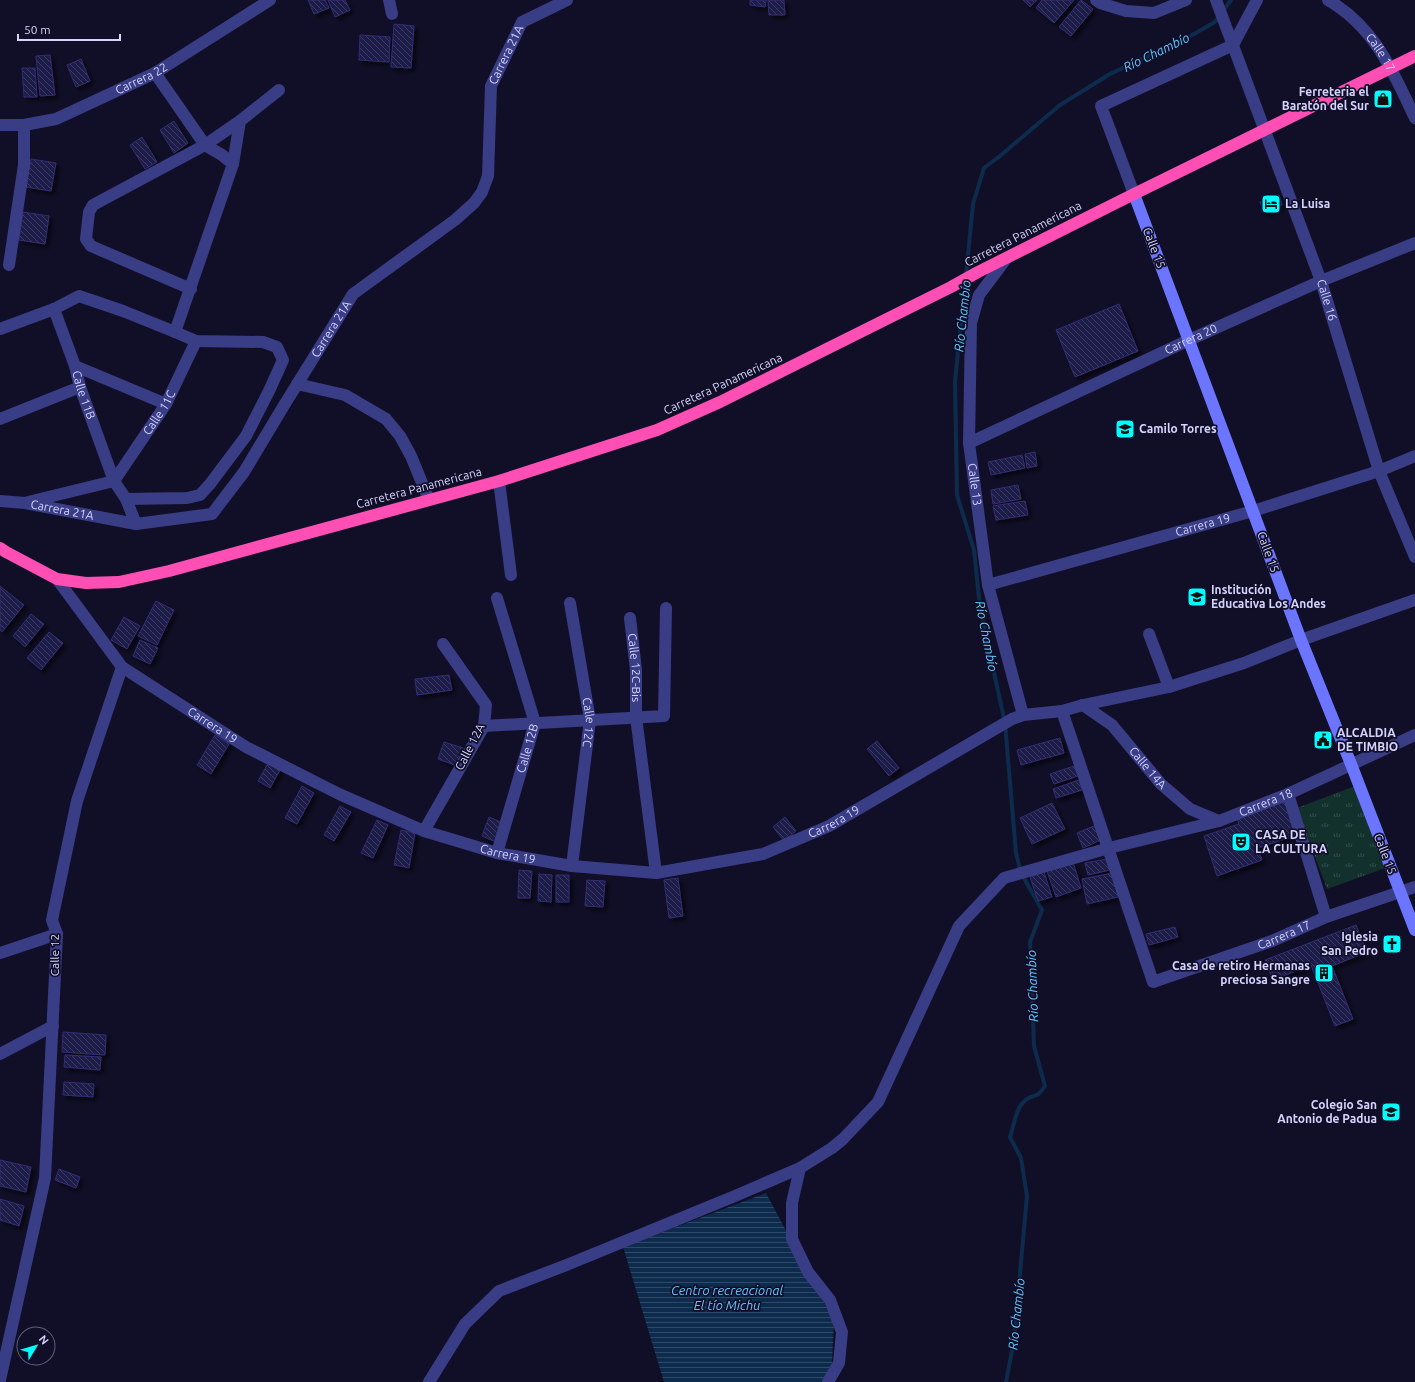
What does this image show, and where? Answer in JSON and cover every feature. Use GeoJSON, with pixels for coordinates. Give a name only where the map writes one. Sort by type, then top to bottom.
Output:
{"type":"FeatureCollection","features":[{"type":"Feature","properties":{"kind":"highway","name":"Carretera Panamericana"},"geometry":{"type":"LineString","coordinates":[[0,548],[57,579],[86,583],[119,582],[169,570],[499,481],[657,430],[720,402],[1134,194],[1415,56]]}},
{"type":"Feature","properties":{"kind":"main road","name":"Calle 15"},"geometry":{"type":"LineString","coordinates":[[1134,194],[1301,640],[1415,930]]}},
{"type":"Feature","properties":{"kind":"street","name":"Carrera 22"},"geometry":{"type":"LineString","coordinates":[[0,125],[24,125],[56,119],[155,73],[270,0]]}},
{"type":"Feature","properties":{"kind":"street"},"geometry":{"type":"LineString","coordinates":[[389,0],[392,14]]}},
{"type":"Feature","properties":{"kind":"street","name":"Carrera 21A"},"geometry":{"type":"LineString","coordinates":[[0,501],[24,503],[136,524],[212,514],[244,472],[353,294],[455,220],[474,203],[482,192],[488,176],[490,86],[522,22],[567,0]]}},
{"type":"Feature","properties":{"kind":"street"},"geometry":{"type":"LineString","coordinates":[[1096,0],[1100,3],[1126,11],[1154,13],[1186,0]]}},
{"type":"Feature","properties":{"kind":"street"},"geometry":{"type":"LineString","coordinates":[[1134,194],[1101,106],[1232,44],[1258,0]]}},
{"type":"Feature","properties":{"kind":"street","name":"Calle 17"},"geometry":{"type":"LineString","coordinates":[[1328,0],[1341,8],[1361,25],[1377,45],[1391,68],[1415,118]]}},
{"type":"Feature","properties":{"kind":"street","name":"Calle 16"},"geometry":{"type":"LineString","coordinates":[[1216,2],[1321,281],[1379,471],[1415,557]]}},
{"type":"Feature","properties":{"kind":"street"},"geometry":{"type":"LineString","coordinates":[[155,73],[205,145],[222,155],[233,164]]}},
{"type":"Feature","properties":{"kind":"street"},"geometry":{"type":"LineString","coordinates":[[191,289],[91,246],[86,239],[89,212],[93,205],[205,145],[240,121],[279,90]]}},
{"type":"Feature","properties":{"kind":"street"},"geometry":{"type":"LineString","coordinates":[[175,332],[233,164],[240,121]]}},
{"type":"Feature","properties":{"kind":"street"},"geometry":{"type":"LineString","coordinates":[[9,265],[24,165],[24,125]]}},
{"type":"Feature","properties":{"kind":"street","name":"Carrera 20"},"geometry":{"type":"LineString","coordinates":[[969,443],[1189,340],[1321,281],[1415,243]]}},
{"type":"Feature","properties":{"kind":"street","name":"Calle 13"},"geometry":{"type":"LineString","coordinates":[[1006,258],[979,295],[971,323],[969,443],[988,585],[1023,715]]}},
{"type":"Feature","properties":{"kind":"street"},"geometry":{"type":"LineString","coordinates":[[0,329],[54,309],[79,296],[196,341],[263,342],[277,347],[283,360],[269,391],[246,436],[210,484],[200,494],[187,498],[126,499]]}},
{"type":"Feature","properties":{"kind":"street","name":"Calle 11B"},"geometry":{"type":"LineString","coordinates":[[54,309],[114,481],[126,499],[136,524]]}},
{"type":"Feature","properties":{"kind":"street","name":"Calle 11C"},"geometry":{"type":"LineString","coordinates":[[114,481],[166,404],[196,341]]}},
{"type":"Feature","properties":{"kind":"street"},"geometry":{"type":"LineString","coordinates":[[75,366],[166,404]]}},
{"type":"Feature","properties":{"kind":"street"},"geometry":{"type":"LineString","coordinates":[[297,384],[345,395],[386,419],[400,436],[411,456],[429,500]]}},
{"type":"Feature","properties":{"kind":"street"},"geometry":{"type":"LineString","coordinates":[[0,419],[80,387]]}},
{"type":"Feature","properties":{"kind":"street","name":"Carrera 19"},"geometry":{"type":"LineString","coordinates":[[988,585],[1253,511],[1379,471],[1415,456]]}},
{"type":"Feature","properties":{"kind":"street"},"geometry":{"type":"LineString","coordinates":[[24,503],[114,481]]}},
{"type":"Feature","properties":{"kind":"street"},"geometry":{"type":"LineString","coordinates":[[499,481],[511,575]]}},
{"type":"Feature","properties":{"kind":"street","name":"Carrera 19"},"geometry":{"type":"LineString","coordinates":[[57,579],[122,666],[246,747],[339,794],[424,831],[497,853],[572,866],[656,873],[763,854],[830,826],[997,726],[1023,715],[1062,711]]}},
{"type":"Feature","properties":{"kind":"street","name":"Calle 12B"},"geometry":{"type":"LineString","coordinates":[[497,598],[535,723],[497,853]]}},
{"type":"Feature","properties":{"kind":"street"},"geometry":{"type":"LineString","coordinates":[[1108,848],[1062,711],[1083,705],[1169,687],[1244,663],[1301,640],[1415,600]]}},
{"type":"Feature","properties":{"kind":"street","name":"Calle 12C"},"geometry":{"type":"LineString","coordinates":[[570,603],[590,720],[572,866]]}},
{"type":"Feature","properties":{"kind":"street"},"geometry":{"type":"LineString","coordinates":[[484,726],[664,716],[666,608]]}},
{"type":"Feature","properties":{"kind":"street","name":"Calle 12C-Bis"},"geometry":{"type":"LineString","coordinates":[[630,618],[636,670],[636,717],[656,873]]}},
{"type":"Feature","properties":{"kind":"street"},"geometry":{"type":"LineString","coordinates":[[1149,634],[1169,687]]}},
{"type":"Feature","properties":{"kind":"street","name":"Calle 12A"},"geometry":{"type":"LineString","coordinates":[[424,831],[484,726],[486,705],[443,644]]}},
{"type":"Feature","properties":{"kind":"street","name":"Calle 12"},"geometry":{"type":"LineString","coordinates":[[0,1380],[45,1178],[57,934],[52,920],[77,801],[122,666]]}},
{"type":"Feature","properties":{"kind":"street","name":"Calle 14A"},"geometry":{"type":"LineString","coordinates":[[1083,705],[1112,725],[1161,784],[1190,809],[1219,821]]}},
{"type":"Feature","properties":{"kind":"street","name":"Carrera 18"},"geometry":{"type":"LineString","coordinates":[[800,1168],[832,1148],[843,1139],[878,1102],[959,926],[1004,878],[1108,848],[1219,821],[1288,794],[1415,735]]}},
{"type":"Feature","properties":{"kind":"street"},"geometry":{"type":"LineString","coordinates":[[1288,794],[1326,917]]}},
{"type":"Feature","properties":{"kind":"street","name":"Carrera 17"},"geometry":{"type":"LineString","coordinates":[[1108,848],[1153,982],[1272,941],[1326,917],[1415,887]]}},
{"type":"Feature","properties":{"kind":"street"},"geometry":{"type":"LineString","coordinates":[[0,953],[57,934]]}},
{"type":"Feature","properties":{"kind":"street"},"geometry":{"type":"LineString","coordinates":[[0,1054],[53,1026]]}},
{"type":"Feature","properties":{"kind":"street"},"geometry":{"type":"LineString","coordinates":[[429,1382],[465,1324],[499,1291],[728,1199],[800,1168]]}},
{"type":"Feature","properties":{"kind":"street"},"geometry":{"type":"LineString","coordinates":[[800,1168],[792,1203],[792,1239],[808,1272],[830,1300],[842,1332],[839,1363],[828,1382]]}},
{"type":"Feature","properties":{"kind":"green space"},"geometry":{"type":"Polygon","coordinates":[[[1355,786],[1391,866],[1327,889],[1297,808],[1355,786]]]}},
{"type":"Feature","properties":{"kind":"water","name":"Centro recreacional El tío Michu"},"geometry":{"type":"Polygon","coordinates":[[[766,1193],[834,1321],[831,1382],[664,1382],[623,1247],[766,1193]]]}},
{"type":"Feature","properties":{"kind":"building"},"geometry":{"type":"Polygon","coordinates":[[[308,0],[325,0],[329,8],[314,14],[308,0]]]}},
{"type":"Feature","properties":{"kind":"building"},"geometry":{"type":"Polygon","coordinates":[[[328,0],[345,0],[350,10],[335,17],[328,0]]]}},
{"type":"Feature","properties":{"kind":"building"},"geometry":{"type":"Polygon","coordinates":[[[750,0],[766,0],[765,7],[750,5],[750,0]]]}},
{"type":"Feature","properties":{"kind":"building"},"geometry":{"type":"Polygon","coordinates":[[[768,0],[784,0],[785,15],[769,15],[768,0]]]}},
{"type":"Feature","properties":{"kind":"building"},"geometry":{"type":"Polygon","coordinates":[[[1023,0],[1037,0],[1030,7],[1023,0]]]}},
{"type":"Feature","properties":{"kind":"building"},"geometry":{"type":"Polygon","coordinates":[[[1042,0],[1074,0],[1054,23],[1036,8],[1042,0]]]}},
{"type":"Feature","properties":{"kind":"building"},"geometry":{"type":"Polygon","coordinates":[[[1081,0],[1093,9],[1071,36],[1059,27],[1081,0]]]}},
{"type":"Feature","properties":{"kind":"building"},"geometry":{"type":"Polygon","coordinates":[[[394,24],[414,26],[411,68],[391,67],[394,24]]]}},
{"type":"Feature","properties":{"kind":"building"},"geometry":{"type":"Polygon","coordinates":[[[360,35],[390,37],[389,62],[359,60],[360,35]]]}},
{"type":"Feature","properties":{"kind":"building"},"geometry":{"type":"Polygon","coordinates":[[[50,55],[55,95],[40,96],[36,56],[50,55]]]}},
{"type":"Feature","properties":{"kind":"building"},"geometry":{"type":"Polygon","coordinates":[[[81,59],[90,81],[76,87],[67,65],[81,59]]]}},
{"type":"Feature","properties":{"kind":"building"},"geometry":{"type":"Polygon","coordinates":[[[22,68],[35,68],[37,97],[24,97],[22,68]]]}},
{"type":"Feature","properties":{"kind":"building"},"geometry":{"type":"Polygon","coordinates":[[[174,121],[188,143],[174,153],[160,130],[174,121]]]}},
{"type":"Feature","properties":{"kind":"building"},"geometry":{"type":"Polygon","coordinates":[[[142,137],[157,162],[145,169],[130,145],[142,137]]]}},
{"type":"Feature","properties":{"kind":"building"},"geometry":{"type":"Polygon","coordinates":[[[31,159],[56,163],[51,191],[26,187],[31,159]]]}},
{"type":"Feature","properties":{"kind":"building","name":"La Luisa"},"geometry":{"type":"Polygon","coordinates":[[[1279,195],[1282,205],[1264,213],[1260,202],[1279,195]]]}},
{"type":"Feature","properties":{"kind":"building"},"geometry":{"type":"Polygon","coordinates":[[[23,212],[49,216],[45,244],[19,240],[23,212]]]}},
{"type":"Feature","properties":{"kind":"building"},"geometry":{"type":"Polygon","coordinates":[[[1119,304],[1138,351],[1075,377],[1056,330],[1119,304]]]}},
{"type":"Feature","properties":{"kind":"building"},"geometry":{"type":"Polygon","coordinates":[[[1035,452],[1037,466],[1027,468],[1025,454],[1035,452]]]}},
{"type":"Feature","properties":{"kind":"building"},"geometry":{"type":"Polygon","coordinates":[[[1022,455],[1025,468],[991,475],[988,462],[1022,455]]]}},
{"type":"Feature","properties":{"kind":"building"},"geometry":{"type":"Polygon","coordinates":[[[1018,485],[1021,499],[993,504],[991,490],[1018,485]]]}},
{"type":"Feature","properties":{"kind":"building"},"geometry":{"type":"Polygon","coordinates":[[[1025,501],[1028,515],[996,520],[993,506],[1025,501]]]}},
{"type":"Feature","properties":{"kind":"building"},"geometry":{"type":"Polygon","coordinates":[[[0,586],[24,605],[2,632],[0,630],[0,586]]]}},
{"type":"Feature","properties":{"kind":"building"},"geometry":{"type":"Polygon","coordinates":[[[156,601],[174,610],[157,645],[138,636],[156,601]]]}},
{"type":"Feature","properties":{"kind":"building"},"geometry":{"type":"Polygon","coordinates":[[[31,614],[44,624],[25,647],[13,636],[31,614]]]}},
{"type":"Feature","properties":{"kind":"building"},"geometry":{"type":"Polygon","coordinates":[[[124,617],[140,626],[127,649],[111,640],[124,617]]]}},
{"type":"Feature","properties":{"kind":"building"},"geometry":{"type":"Polygon","coordinates":[[[49,632],[63,643],[41,670],[27,658],[49,632]]]}},
{"type":"Feature","properties":{"kind":"building"},"geometry":{"type":"Polygon","coordinates":[[[140,640],[158,648],[150,664],[133,656],[140,640]]]}},
{"type":"Feature","properties":{"kind":"building"},"geometry":{"type":"Polygon","coordinates":[[[449,675],[452,690],[417,695],[415,679],[449,675]]]}},
{"type":"Feature","properties":{"kind":"building"},"geometry":{"type":"Polygon","coordinates":[[[215,735],[229,744],[211,774],[197,765],[215,735]]]}},
{"type":"Feature","properties":{"kind":"building"},"geometry":{"type":"Polygon","coordinates":[[[1060,738],[1064,753],[1021,765],[1017,750],[1060,738]]]}},
{"type":"Feature","properties":{"kind":"building"},"geometry":{"type":"Polygon","coordinates":[[[877,741],[899,768],[889,776],[867,749],[877,741]]]}},
{"type":"Feature","properties":{"kind":"building"},"geometry":{"type":"Polygon","coordinates":[[[444,742],[463,748],[457,766],[438,759],[444,742]]]}},
{"type":"Feature","properties":{"kind":"building"},"geometry":{"type":"Polygon","coordinates":[[[268,763],[280,770],[270,788],[258,781],[268,763]]]}},
{"type":"Feature","properties":{"kind":"building"},"geometry":{"type":"Polygon","coordinates":[[[1074,766],[1078,776],[1054,784],[1050,774],[1074,766]]]}},
{"type":"Feature","properties":{"kind":"building"},"geometry":{"type":"Polygon","coordinates":[[[1079,780],[1082,790],[1056,798],[1053,789],[1079,780]]]}},
{"type":"Feature","properties":{"kind":"building"},"geometry":{"type":"Polygon","coordinates":[[[302,786],[314,793],[297,824],[285,818],[302,786]]]}},
{"type":"Feature","properties":{"kind":"building","name":"CASA DE LA CULTURA"},"geometry":{"type":"Polygon","coordinates":[[[1285,802],[1297,835],[1258,848],[1262,860],[1217,876],[1204,836],[1239,824],[1237,818],[1285,802]]]}},
{"type":"Feature","properties":{"kind":"building"},"geometry":{"type":"Polygon","coordinates":[[[1052,803],[1065,829],[1032,844],[1020,818],[1052,803]]]}},
{"type":"Feature","properties":{"kind":"building"},"geometry":{"type":"Polygon","coordinates":[[[340,806],[351,812],[334,841],[324,835],[340,806]]]}},
{"type":"Feature","properties":{"kind":"building"},"geometry":{"type":"Polygon","coordinates":[[[489,817],[503,823],[496,842],[482,836],[489,817]]]}},
{"type":"Feature","properties":{"kind":"building"},"geometry":{"type":"Polygon","coordinates":[[[785,817],[796,831],[784,841],[773,827],[785,817]]]}},
{"type":"Feature","properties":{"kind":"building"},"geometry":{"type":"Polygon","coordinates":[[[377,820],[388,825],[373,858],[361,853],[377,820]]]}},
{"type":"Feature","properties":{"kind":"building"},"geometry":{"type":"Polygon","coordinates":[[[1094,826],[1101,840],[1083,848],[1077,833],[1094,826]]]}},
{"type":"Feature","properties":{"kind":"building"},"geometry":{"type":"Polygon","coordinates":[[[401,830],[415,833],[409,868],[394,865],[401,830]]]}},
{"type":"Feature","properties":{"kind":"building"},"geometry":{"type":"Polygon","coordinates":[[[1107,859],[1110,870],[1088,875],[1085,863],[1107,859]]]}},
{"type":"Feature","properties":{"kind":"building"},"geometry":{"type":"Polygon","coordinates":[[[1073,862],[1081,888],[1056,897],[1047,871],[1073,862]]]}},
{"type":"Feature","properties":{"kind":"building"},"geometry":{"type":"Polygon","coordinates":[[[519,870],[532,871],[530,898],[518,898],[519,870]]]}},
{"type":"Feature","properties":{"kind":"building"},"geometry":{"type":"Polygon","coordinates":[[[1044,872],[1052,897],[1038,901],[1030,877],[1044,872]]]}},
{"type":"Feature","properties":{"kind":"building"},"geometry":{"type":"Polygon","coordinates":[[[1113,873],[1118,897],[1087,904],[1082,879],[1113,873]]]}},
{"type":"Feature","properties":{"kind":"building"},"geometry":{"type":"Polygon","coordinates":[[[539,874],[552,875],[551,902],[538,901],[539,874]]]}},
{"type":"Feature","properties":{"kind":"building"},"geometry":{"type":"Polygon","coordinates":[[[556,875],[569,875],[569,902],[556,902],[556,875]]]}},
{"type":"Feature","properties":{"kind":"building"},"geometry":{"type":"Polygon","coordinates":[[[678,878],[683,916],[669,918],[664,880],[678,878]]]}},
{"type":"Feature","properties":{"kind":"building"},"geometry":{"type":"Polygon","coordinates":[[[587,880],[605,881],[603,907],[585,906],[587,880]]]}},
{"type":"Feature","properties":{"kind":"building","name":"Casa de retiro Hermanas preciosa Sangre"},"geometry":{"type":"Polygon","coordinates":[[[1356,925],[1367,952],[1332,966],[1353,1019],[1335,1026],[1311,965],[1273,980],[1265,960],[1356,925]]]}},
{"type":"Feature","properties":{"kind":"building"},"geometry":{"type":"Polygon","coordinates":[[[1175,927],[1178,937],[1149,945],[1146,934],[1175,927]]]}},
{"type":"Feature","properties":{"kind":"building"},"geometry":{"type":"Polygon","coordinates":[[[63,1032],[106,1035],[105,1055],[62,1052],[63,1032]]]}},
{"type":"Feature","properties":{"kind":"building"},"geometry":{"type":"Polygon","coordinates":[[[65,1055],[101,1057],[100,1070],[64,1067],[65,1055]]]}},
{"type":"Feature","properties":{"kind":"building"},"geometry":{"type":"Polygon","coordinates":[[[64,1082],[94,1084],[93,1097],[63,1095],[64,1082]]]}},
{"type":"Feature","properties":{"kind":"building"},"geometry":{"type":"Polygon","coordinates":[[[0,1160],[31,1167],[26,1192],[0,1186],[0,1160]]]}},
{"type":"Feature","properties":{"kind":"building"},"geometry":{"type":"Polygon","coordinates":[[[59,1169],[80,1177],[76,1188],[55,1180],[59,1169]]]}},
{"type":"Feature","properties":{"kind":"building"},"geometry":{"type":"Polygon","coordinates":[[[0,1199],[24,1206],[19,1226],[0,1220],[0,1199]]]}},
{"type":"Feature","properties":{"kind":"waterway","name":"Río Chambío"},"geometry":{"type":"LineString","coordinates":[[966,275],[973,204],[984,168],[1060,105],[1110,74],[1185,39],[1215,22],[1231,0]]}},
{"type":"Feature","properties":{"kind":"waterway","name":"Río Chambío"},"geometry":{"type":"LineString","coordinates":[[965,282],[955,382],[957,495],[974,550],[980,608],[1005,723],[1016,853],[1021,873],[1042,910],[1030,942],[1034,1046],[1045,1086],[1039,1094],[1027,1099],[1020,1106],[1010,1137],[1021,1158],[1027,1196],[1014,1340],[1006,1382]]}},
{"type":"Feature","properties":{"kind":"place","name":"Ferreteria el Baratón del Sur"},"geometry":{"type":"Point","coordinates":[1383,99]}},
{"type":"Feature","properties":{"kind":"place","name":"La Luisa"},"geometry":{"type":"Point","coordinates":[1271,204]}},
{"type":"Feature","properties":{"kind":"place","name":"Camilo Torres"},"geometry":{"type":"Point","coordinates":[1125,429]}},
{"type":"Feature","properties":{"kind":"place","name":"Institución Educativa Los Andes"},"geometry":{"type":"Point","coordinates":[1197,597]}},
{"type":"Feature","properties":{"kind":"place","name":"ALCALDIA DE TIMBIO"},"geometry":{"type":"Point","coordinates":[1323,740]}},
{"type":"Feature","properties":{"kind":"place","name":"CASA DE LA CULTURA"},"geometry":{"type":"Point","coordinates":[1241,842]}},
{"type":"Feature","properties":{"kind":"place","name":"Iglesia San Pedro"},"geometry":{"type":"Point","coordinates":[1392,944]}},
{"type":"Feature","properties":{"kind":"place","name":"Casa de retiro Hermanas preciosa Sangre"},"geometry":{"type":"Point","coordinates":[1324,973]}},
{"type":"Feature","properties":{"kind":"place","name":"Colegio San Antonio de Padua"},"geometry":{"type":"Point","coordinates":[1391,1112]}}]}
